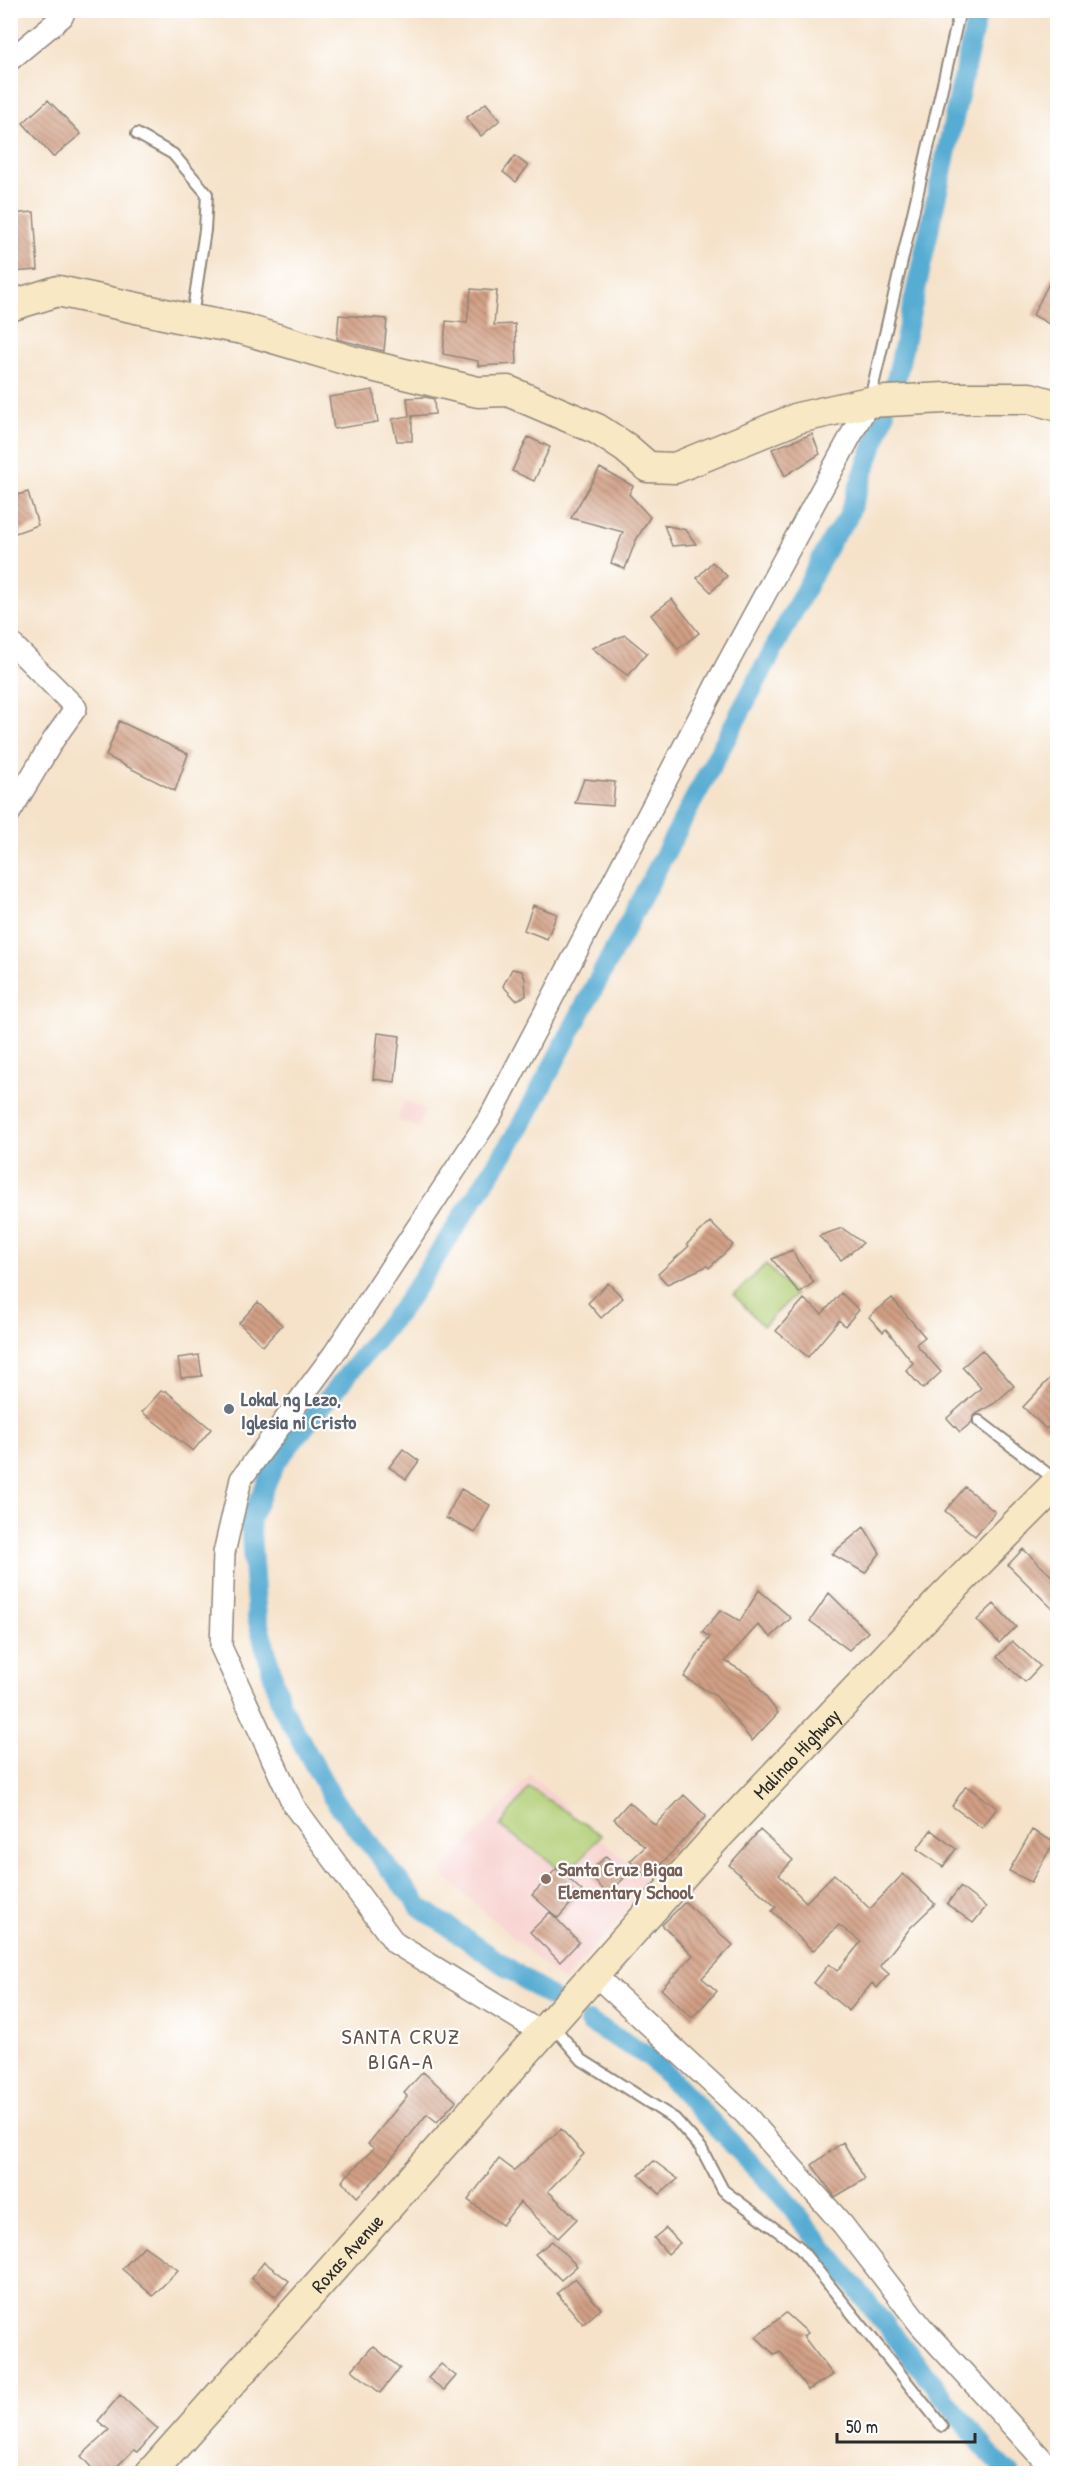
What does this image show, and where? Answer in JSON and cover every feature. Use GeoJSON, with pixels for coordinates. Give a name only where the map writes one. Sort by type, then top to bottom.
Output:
{"type":"FeatureCollection","features":[{"type":"Feature","properties":{"kind":"main road"},"geometry":{"type":"LineString","coordinates":[[10,306],[58,291],[243,329],[351,361],[478,392],[508,391],[597,429],[626,448],[648,467],[675,468],[798,418],[869,402],[945,398],[1030,398],[1058,406]]}},
{"type":"Feature","properties":{"kind":"main road","name":"Malinao Highway"},"geometry":{"type":"LineString","coordinates":[[546,2028],[712,1842],[943,1598],[1058,1482]]}},
{"type":"Feature","properties":{"kind":"main road","name":"Roxas Avenue"},"geometry":{"type":"LineString","coordinates":[[150,2474],[546,2028]]}},
{"type":"Feature","properties":{"kind":"street"},"geometry":{"type":"LineString","coordinates":[[10,60],[62,17],[65,10]]}},
{"type":"Feature","properties":{"kind":"street"},"geometry":{"type":"LineString","coordinates":[[546,2028],[395,1943],[294,1806],[221,1647],[224,1554],[241,1479],[333,1355],[490,1117],[718,681],[869,402]]}},
{"type":"Feature","properties":{"kind":"street"},"geometry":{"type":"LineString","coordinates":[[10,642],[76,708],[54,739],[10,812]]}},
{"type":"Feature","properties":{"kind":"street"},"geometry":{"type":"LineString","coordinates":[[594,1974],[745,2114],[843,2225],[921,2326],[1056,2474]]}},
{"type":"Feature","properties":{"kind":"lane"},"geometry":{"type":"LineString","coordinates":[[869,402],[960,10]]}},
{"type":"Feature","properties":{"kind":"lane"},"geometry":{"type":"LineString","coordinates":[[137,134],[173,154],[207,194],[205,230],[192,320]]}},
{"type":"Feature","properties":{"kind":"lane"},"geometry":{"type":"LineString","coordinates":[[979,1421],[1058,1482]]}},
{"type":"Feature","properties":{"kind":"lane"},"geometry":{"type":"LineString","coordinates":[[546,2028],[582,2060],[675,2119],[701,2148],[723,2190],[798,2246],[942,2426]]}},
{"type":"Feature","properties":{"kind":"shaded area"},"geometry":{"type":"Polygon","coordinates":[[[404,1100],[425,1110],[418,1127],[397,1120],[404,1100]]]}},
{"type":"Feature","properties":{"kind":"shaded area","name":"Santa Cruz Bigaa Elementary School"},"geometry":{"type":"Polygon","coordinates":[[[530,1775],[652,1884],[563,1982],[441,1873],[530,1775]]]}},
{"type":"Feature","properties":{"kind":"green space"},"geometry":{"type":"Polygon","coordinates":[[[766,1264],[795,1295],[763,1326],[734,1295],[766,1264]]]}},
{"type":"Feature","properties":{"kind":"green space"},"geometry":{"type":"Polygon","coordinates":[[[529,1787],[601,1835],[568,1874],[500,1826],[529,1787]]]}},
{"type":"Feature","properties":{"kind":"building"},"geometry":{"type":"Polygon","coordinates":[[[48,100],[81,134],[53,157],[23,123],[48,100]]]}},
{"type":"Feature","properties":{"kind":"building"},"geometry":{"type":"Polygon","coordinates":[[[486,103],[500,120],[481,136],[466,118],[486,103]]]}},
{"type":"Feature","properties":{"kind":"building"},"geometry":{"type":"Polygon","coordinates":[[[515,156],[528,166],[516,182],[503,172],[515,156]]]}},
{"type":"Feature","properties":{"kind":"building"},"geometry":{"type":"Polygon","coordinates":[[[34,212],[38,270],[10,272],[10,214],[34,212]]]}},
{"type":"Feature","properties":{"kind":"building"},"geometry":{"type":"Polygon","coordinates":[[[1058,265],[1058,329],[1033,315],[1058,265]]]}},
{"type":"Feature","properties":{"kind":"building"},"geometry":{"type":"Polygon","coordinates":[[[471,289],[497,291],[494,325],[515,324],[517,364],[478,366],[478,361],[443,354],[446,321],[467,323],[471,289]]]}},
{"type":"Feature","properties":{"kind":"building"},"geometry":{"type":"Polygon","coordinates":[[[339,315],[387,319],[384,351],[337,339],[339,315]]]}},
{"type":"Feature","properties":{"kind":"building"},"geometry":{"type":"Polygon","coordinates":[[[373,390],[378,422],[334,429],[329,397],[373,390]]]}},
{"type":"Feature","properties":{"kind":"building"},"geometry":{"type":"Polygon","coordinates":[[[407,398],[434,399],[435,414],[412,416],[412,441],[397,441],[392,419],[409,416],[407,398]]]}},
{"type":"Feature","properties":{"kind":"building"},"geometry":{"type":"Polygon","coordinates":[[[812,434],[820,454],[785,476],[772,449],[812,434]]]}},
{"type":"Feature","properties":{"kind":"building"},"geometry":{"type":"Polygon","coordinates":[[[528,437],[550,447],[534,481],[512,471],[528,437]]]}},
{"type":"Feature","properties":{"kind":"building"},"geometry":{"type":"Polygon","coordinates":[[[600,468],[633,486],[629,494],[650,517],[636,540],[625,569],[611,563],[623,532],[571,518],[600,468]]]}},
{"type":"Feature","properties":{"kind":"building"},"geometry":{"type":"Polygon","coordinates":[[[28,492],[38,525],[10,535],[10,497],[28,492]]]}},
{"type":"Feature","properties":{"kind":"building"},"geometry":{"type":"Polygon","coordinates":[[[664,525],[686,530],[696,544],[672,546],[664,525]]]}},
{"type":"Feature","properties":{"kind":"building"},"geometry":{"type":"Polygon","coordinates":[[[712,562],[727,576],[711,592],[697,578],[712,562]]]}},
{"type":"Feature","properties":{"kind":"building"},"geometry":{"type":"Polygon","coordinates":[[[672,599],[699,633],[678,649],[651,615],[672,599]]]}},
{"type":"Feature","properties":{"kind":"building"},"geometry":{"type":"Polygon","coordinates":[[[625,635],[647,653],[628,676],[592,648],[625,635]]]}},
{"type":"Feature","properties":{"kind":"building"},"geometry":{"type":"Polygon","coordinates":[[[119,721],[188,754],[175,791],[106,756],[119,721]]]}},
{"type":"Feature","properties":{"kind":"building"},"geometry":{"type":"Polygon","coordinates":[[[584,779],[615,782],[613,806],[575,803],[584,779]]]}},
{"type":"Feature","properties":{"kind":"building"},"geometry":{"type":"Polygon","coordinates":[[[533,905],[557,914],[547,939],[524,930],[533,905]]]}},
{"type":"Feature","properties":{"kind":"building"},"geometry":{"type":"Polygon","coordinates":[[[512,969],[522,971],[525,979],[526,996],[516,1000],[503,986],[512,969]]]}},
{"type":"Feature","properties":{"kind":"building"},"geometry":{"type":"Polygon","coordinates":[[[378,1033],[400,1036],[395,1082],[373,1079],[378,1033]]]}},
{"type":"Feature","properties":{"kind":"building"},"geometry":{"type":"Polygon","coordinates":[[[710,1222],[733,1245],[709,1268],[707,1266],[667,1284],[658,1274],[689,1246],[687,1244],[710,1222]]]}},
{"type":"Feature","properties":{"kind":"building"},"geometry":{"type":"Polygon","coordinates":[[[842,1228],[863,1243],[841,1260],[819,1236],[842,1228]]]}},
{"type":"Feature","properties":{"kind":"building"},"geometry":{"type":"Polygon","coordinates":[[[792,1250],[814,1282],[799,1293],[772,1259],[792,1250]]]}},
{"type":"Feature","properties":{"kind":"building"},"geometry":{"type":"Polygon","coordinates":[[[608,1283],[623,1298],[601,1318],[588,1303],[608,1283]]]}},
{"type":"Feature","properties":{"kind":"building"},"geometry":{"type":"Polygon","coordinates":[[[841,1293],[859,1310],[845,1326],[839,1320],[808,1357],[776,1331],[804,1299],[822,1314],[841,1293]]]}},
{"type":"Feature","properties":{"kind":"building"},"geometry":{"type":"Polygon","coordinates":[[[892,1298],[925,1337],[916,1344],[941,1372],[923,1389],[906,1370],[913,1363],[886,1329],[883,1332],[869,1317],[892,1298]]]}},
{"type":"Feature","properties":{"kind":"building"},"geometry":{"type":"Polygon","coordinates":[[[258,1302],[282,1325],[263,1346],[239,1323],[258,1302]]]}},
{"type":"Feature","properties":{"kind":"building"},"geometry":{"type":"Polygon","coordinates":[[[982,1350],[1014,1386],[995,1403],[973,1416],[972,1422],[960,1432],[947,1418],[981,1388],[962,1367],[982,1350]]]}},
{"type":"Feature","properties":{"kind":"building"},"geometry":{"type":"Polygon","coordinates":[[[199,1355],[202,1376],[181,1378],[178,1358],[199,1355]]]}},
{"type":"Feature","properties":{"kind":"building"},"geometry":{"type":"Polygon","coordinates":[[[1058,1370],[1058,1416],[1046,1429],[1023,1407],[1058,1370]]]}},
{"type":"Feature","properties":{"kind":"building"},"geometry":{"type":"Polygon","coordinates":[[[161,1391],[166,1391],[211,1429],[193,1451],[142,1412],[161,1391]]]}},
{"type":"Feature","properties":{"kind":"building"},"geometry":{"type":"Polygon","coordinates":[[[403,1449],[419,1461],[406,1479],[389,1467],[403,1449]]]}},
{"type":"Feature","properties":{"kind":"building"},"geometry":{"type":"Polygon","coordinates":[[[965,1487],[995,1512],[975,1536],[945,1511],[965,1487]]]}},
{"type":"Feature","properties":{"kind":"building"},"geometry":{"type":"Polygon","coordinates":[[[461,1489],[490,1505],[475,1533],[446,1518],[461,1489]]]}},
{"type":"Feature","properties":{"kind":"building"},"geometry":{"type":"Polygon","coordinates":[[[864,1527],[880,1553],[865,1573],[832,1554],[864,1527]]]}},
{"type":"Feature","properties":{"kind":"building"},"geometry":{"type":"Polygon","coordinates":[[[1023,1549],[1058,1582],[1058,1614],[1008,1565],[1023,1549]]]}},
{"type":"Feature","properties":{"kind":"building"},"geometry":{"type":"Polygon","coordinates":[[[759,1590],[791,1618],[771,1637],[758,1625],[725,1661],[749,1675],[778,1713],[752,1741],[716,1696],[684,1677],[710,1637],[702,1632],[721,1610],[740,1621],[759,1590]]]}},
{"type":"Feature","properties":{"kind":"building"},"geometry":{"type":"Polygon","coordinates":[[[829,1593],[868,1632],[849,1650],[810,1621],[829,1593]]]}},
{"type":"Feature","properties":{"kind":"building"},"geometry":{"type":"Polygon","coordinates":[[[994,1604],[1016,1627],[999,1643],[977,1620],[994,1604]]]}},
{"type":"Feature","properties":{"kind":"building"},"geometry":{"type":"Polygon","coordinates":[[[1012,1641],[1040,1666],[1025,1682],[997,1657],[1012,1641]]]}},
{"type":"Feature","properties":{"kind":"building"},"geometry":{"type":"Polygon","coordinates":[[[966,1786],[997,1808],[982,1828],[952,1806],[966,1786]]]}},
{"type":"Feature","properties":{"kind":"building"},"geometry":{"type":"Polygon","coordinates":[[[684,1795],[706,1816],[648,1878],[630,1861],[645,1847],[614,1819],[629,1802],[655,1825],[684,1795]]]}},
{"type":"Feature","properties":{"kind":"building"},"geometry":{"type":"Polygon","coordinates":[[[760,1830],[793,1860],[779,1875],[806,1902],[834,1874],[870,1909],[903,1874],[935,1904],[911,1927],[880,1966],[889,1974],[877,1988],[872,1983],[849,2011],[814,1983],[829,1964],[837,1971],[861,1942],[839,1925],[813,1951],[772,1911],[776,1907],[729,1865],[760,1830]]]}},
{"type":"Feature","properties":{"kind":"building"},"geometry":{"type":"Polygon","coordinates":[[[931,1830],[956,1849],[943,1867],[917,1849],[931,1830]]]}},
{"type":"Feature","properties":{"kind":"building"},"geometry":{"type":"Polygon","coordinates":[[[1032,1830],[1054,1842],[1031,1882],[1009,1871],[1032,1830]]]}},
{"type":"Feature","properties":{"kind":"building"},"geometry":{"type":"Polygon","coordinates":[[[606,1856],[626,1876],[608,1894],[588,1874],[606,1856]]]}},
{"type":"Feature","properties":{"kind":"building"},"geometry":{"type":"Polygon","coordinates":[[[557,1868],[582,1891],[558,1918],[532,1895],[557,1868]]]}},
{"type":"Feature","properties":{"kind":"building"},"geometry":{"type":"Polygon","coordinates":[[[960,1887],[986,1907],[973,1923],[947,1904],[960,1887]]]}},
{"type":"Feature","properties":{"kind":"building"},"geometry":{"type":"Polygon","coordinates":[[[685,1902],[733,1945],[702,1978],[717,1991],[692,2018],[661,1989],[693,1955],[662,1925],[685,1902]]]}},
{"type":"Feature","properties":{"kind":"building"},"geometry":{"type":"Polygon","coordinates":[[[550,1912],[579,1942],[560,1962],[530,1932],[550,1912]]]}},
{"type":"Feature","properties":{"kind":"building"},"geometry":{"type":"Polygon","coordinates":[[[423,2072],[456,2101],[437,2122],[427,2114],[375,2179],[357,2197],[342,2181],[374,2148],[368,2144],[407,2096],[404,2093],[423,2072]]]}},
{"type":"Feature","properties":{"kind":"building"},"geometry":{"type":"Polygon","coordinates":[[[561,2129],[584,2154],[548,2191],[577,2219],[558,2238],[520,2202],[502,2225],[468,2200],[499,2159],[514,2170],[561,2129]]]}},
{"type":"Feature","properties":{"kind":"building"},"geometry":{"type":"Polygon","coordinates":[[[843,2142],[865,2179],[835,2197],[812,2165],[843,2142]]]}},
{"type":"Feature","properties":{"kind":"building"},"geometry":{"type":"Polygon","coordinates":[[[654,2161],[678,2179],[660,2194],[639,2175],[654,2161]]]}},
{"type":"Feature","properties":{"kind":"building"},"geometry":{"type":"Polygon","coordinates":[[[666,2228],[680,2243],[668,2254],[654,2238],[666,2228]]]}},
{"type":"Feature","properties":{"kind":"building"},"geometry":{"type":"Polygon","coordinates":[[[552,2241],[577,2266],[561,2280],[535,2254],[552,2241]]]}},
{"type":"Feature","properties":{"kind":"building"},"geometry":{"type":"Polygon","coordinates":[[[144,2246],[178,2270],[153,2296],[122,2269],[144,2246]]]}},
{"type":"Feature","properties":{"kind":"building"},"geometry":{"type":"Polygon","coordinates":[[[264,2262],[289,2281],[276,2297],[251,2278],[264,2262]]]}},
{"type":"Feature","properties":{"kind":"building"},"geometry":{"type":"Polygon","coordinates":[[[575,2278],[601,2309],[583,2324],[557,2293],[575,2278]]]}},
{"type":"Feature","properties":{"kind":"building"},"geometry":{"type":"Polygon","coordinates":[[[786,2313],[808,2333],[803,2336],[833,2375],[808,2390],[780,2351],[774,2354],[756,2337],[786,2313]]]}},
{"type":"Feature","properties":{"kind":"building"},"geometry":{"type":"Polygon","coordinates":[[[373,2346],[400,2368],[380,2393],[352,2370],[373,2346]]]}},
{"type":"Feature","properties":{"kind":"building"},"geometry":{"type":"Polygon","coordinates":[[[441,2364],[456,2376],[444,2390],[428,2378],[441,2364]]]}},
{"type":"Feature","properties":{"kind":"building"},"geometry":{"type":"Polygon","coordinates":[[[120,2395],[158,2429],[138,2452],[134,2450],[109,2474],[97,2474],[81,2456],[109,2430],[98,2421],[120,2395]]]}},
{"type":"Feature","properties":{"kind":"waterway"},"geometry":{"type":"LineString","coordinates":[[894,389],[978,10]]}},
{"type":"Feature","properties":{"kind":"waterway"},"geometry":{"type":"LineString","coordinates":[[550,1997],[420,1907],[332,1797],[281,1705],[257,1618],[250,1520],[276,1462],[406,1303],[518,1131],[832,539],[847,519],[885,414]]}},
{"type":"Feature","properties":{"kind":"waterway"},"geometry":{"type":"LineString","coordinates":[[589,2022],[651,2058],[781,2195],[988,2452],[1010,2474]]}},
{"type":"Feature","properties":{"kind":"place","name":"Lokal ng Lezo, Iglesia ni Cristo"},"geometry":{"type":"Point","coordinates":[229,1409]}},
{"type":"Feature","properties":{"kind":"place","name":"Santa Cruz Bigaa Elementary School"},"geometry":{"type":"Point","coordinates":[546,1879]}},
{"type":"Feature","properties":{"kind":"district","name":"SANTA CRUZ BIGA-A"},"geometry":{"type":"Point","coordinates":[401,2048]}}]}
